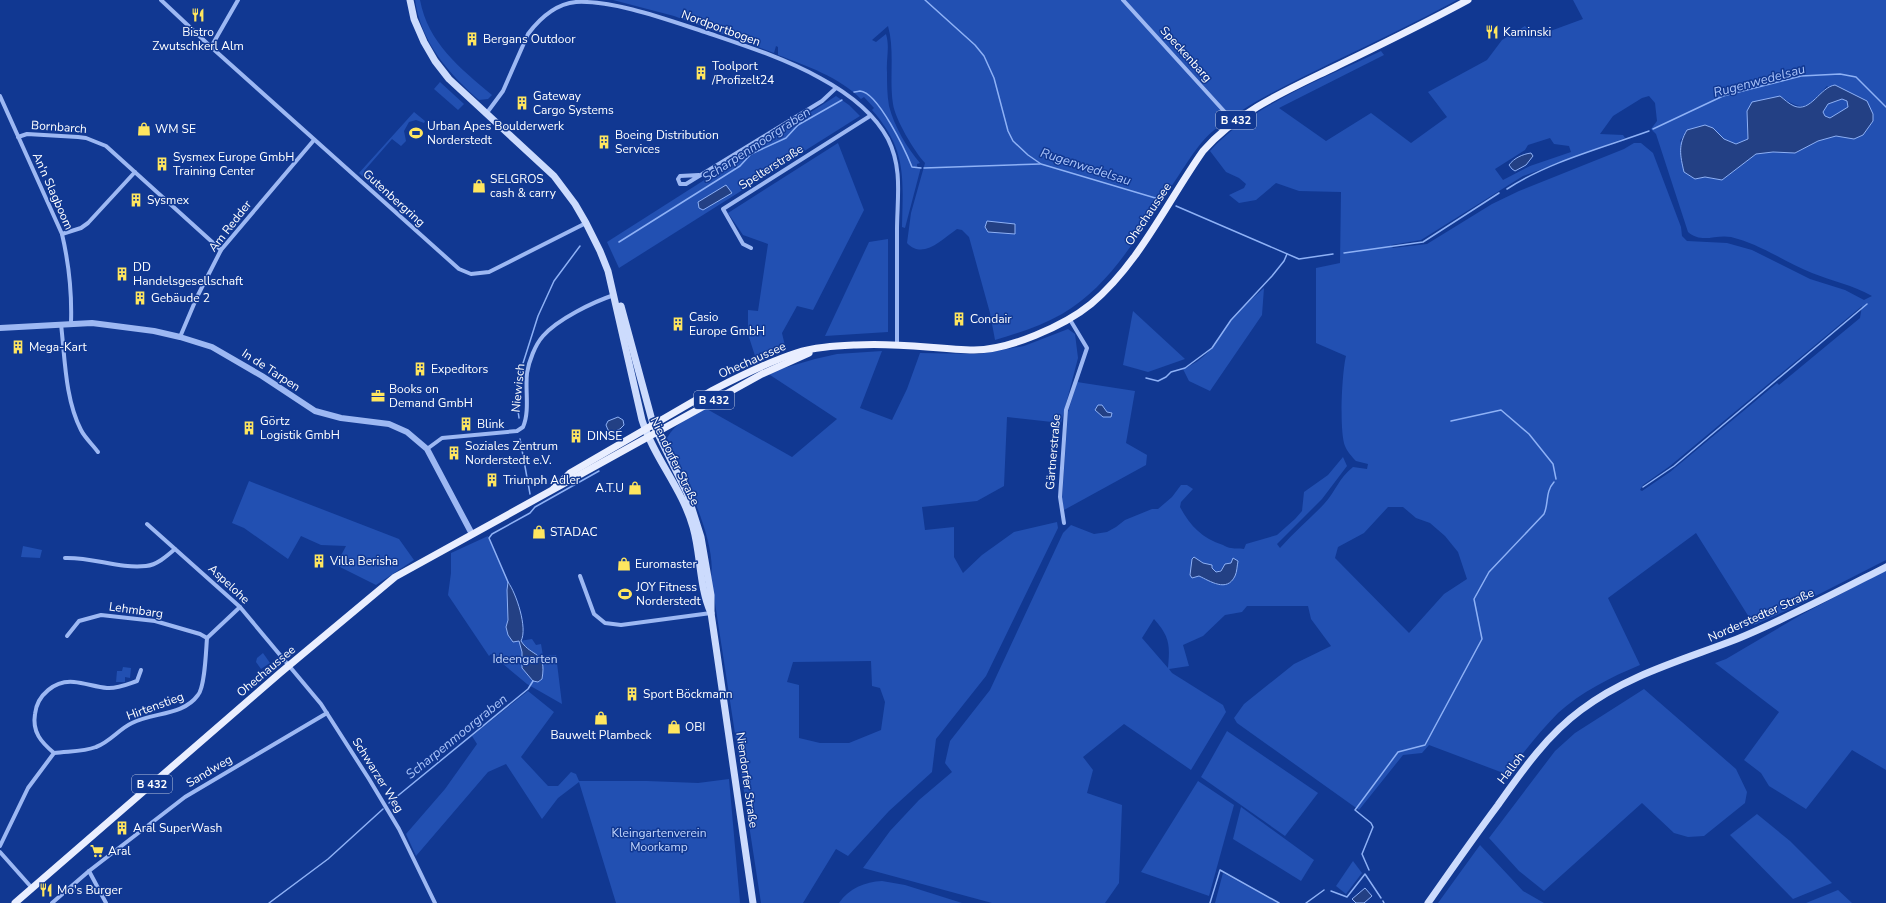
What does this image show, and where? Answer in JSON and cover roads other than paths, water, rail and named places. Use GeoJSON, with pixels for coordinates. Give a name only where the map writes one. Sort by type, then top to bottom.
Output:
{"type":"FeatureCollection","features":[{"type":"Feature","properties":{"kind":"main road","name":"Niendorfer Straße"},"geometry":{"type":"LineString","coordinates":[[410,0],[419,30],[435,61],[449,79],[554,176],[586,223],[605,262],[615,295],[626,353],[644,429],[681,496],[693,526],[700,557],[705,600],[711,613]]}},
{"type":"Feature","properties":{"kind":"main road","name":"Ohechaussee"},"geometry":{"type":"LineString","coordinates":[[554,488],[570,474],[653,424],[734,380],[797,353],[856,344],[976,350],[1016,343],[1049,329],[1090,305],[1117,280],[1203,151],[1217,135],[1233,121],[1274,97],[1432,20],[1468,0]]}},
{"type":"Feature","properties":{"kind":"main road","name":"Niendorfer Straße"},"geometry":{"type":"LineString","coordinates":[[615,295],[620,303],[653,424],[687,493],[705,557],[711,595],[711,613],[753,903]]}},
{"type":"Feature","properties":{"kind":"main road","name":"Ohechaussee"},"geometry":{"type":"LineString","coordinates":[[14,903],[395,577],[554,488],[575,479],[656,432],[762,374],[820,349]]}},
{"type":"Feature","properties":{"kind":"main road","name":"Norderstedter Straße"},"geometry":{"type":"LineString","coordinates":[[1641,675],[1704,652],[1773,623],[1886,567]]}},
{"type":"Feature","properties":{"kind":"main road","name":"Halloh"},"geometry":{"type":"LineString","coordinates":[[1428,903],[1541,747],[1580,710],[1610,690],[1641,675]]}},
{"type":"Feature","properties":{"kind":"street","name":"Gutenbergring"},"geometry":{"type":"LineString","coordinates":[[161,0],[314,140],[449,260],[465,272],[478,274],[489,272],[586,223]]}},
{"type":"Feature","properties":{"kind":"street"},"geometry":{"type":"LineString","coordinates":[[211,47],[238,0]]}},
{"type":"Feature","properties":{"kind":"street","name":"Speckenbarg"},"geometry":{"type":"LineString","coordinates":[[1123,0],[1233,121]]}},
{"type":"Feature","properties":{"kind":"street","name":"Nordportbogen"},"geometry":{"type":"LineString","coordinates":[[486,114],[503,91],[528,34],[540,19],[556,8],[575,2],[605,4],[670,20],[798,67],[836,88],[870,116],[888,138],[898,167],[897,345]]}},
{"type":"Feature","properties":{"kind":"street"},"geometry":{"type":"LineString","coordinates":[[699,175],[680,176],[678,182],[683,185],[686,184],[822,101],[836,88]]}},
{"type":"Feature","properties":{"kind":"street","name":"An'n Slagboom"},"geometry":{"type":"LineString","coordinates":[[0,96],[62,234],[67,256],[72,304],[71,323]]}},
{"type":"Feature","properties":{"kind":"street","name":"Spelterstraße"},"geometry":{"type":"LineString","coordinates":[[751,248],[743,244],[723,209],[870,116]]}},
{"type":"Feature","properties":{"kind":"street","name":"Bornbarch"},"geometry":{"type":"LineString","coordinates":[[18,137],[27,134],[86,138],[106,146],[221,250]]}},
{"type":"Feature","properties":{"kind":"street","name":"Am Redder"},"geometry":{"type":"LineString","coordinates":[[180,337],[197,297],[221,250],[314,140]]}},
{"type":"Feature","properties":{"kind":"street"},"geometry":{"type":"LineString","coordinates":[[62,234],[81,228],[135,172]]}},
{"type":"Feature","properties":{"kind":"street","name":"Niewisch"},"geometry":{"type":"LineString","coordinates":[[427,449],[442,438],[517,431],[523,427],[526,407],[527,372],[534,350],[542,336],[572,314],[615,295]]}},
{"type":"Feature","properties":{"kind":"street","name":"Gärtnerstraße"},"geometry":{"type":"LineString","coordinates":[[1064,523],[1060,497],[1066,410],[1087,348],[1069,318]]}},
{"type":"Feature","properties":{"kind":"street","name":"In de Tarpen"},"geometry":{"type":"LineString","coordinates":[[0,328],[92,322],[117,325],[180,337],[212,347],[262,376],[315,411],[341,418],[389,424],[407,432],[427,449],[472,534]]}},
{"type":"Feature","properties":{"kind":"street"},"geometry":{"type":"LineString","coordinates":[[61,324],[67,378],[74,412],[81,431],[98,452]]}},
{"type":"Feature","properties":{"kind":"street","name":"Aspelohe"},"geometry":{"type":"LineString","coordinates":[[147,524],[240,607],[290,666]]}},
{"type":"Feature","properties":{"kind":"street"},"geometry":{"type":"LineString","coordinates":[[65,558],[88,558],[119,565],[147,566],[164,559],[175,549]]}},
{"type":"Feature","properties":{"kind":"street"},"geometry":{"type":"LineString","coordinates":[[580,576],[594,614],[605,623],[621,625],[711,613]]}},
{"type":"Feature","properties":{"kind":"street"},"geometry":{"type":"LineString","coordinates":[[207,638],[240,607]]}},
{"type":"Feature","properties":{"kind":"street","name":"Lehmbarg"},"geometry":{"type":"LineString","coordinates":[[67,636],[79,621],[101,615],[155,621],[200,634],[207,638]]}},
{"type":"Feature","properties":{"kind":"street","name":"Hirtenstieg"},"geometry":{"type":"LineString","coordinates":[[54,753],[97,747],[132,723],[150,716],[172,712],[193,701],[200,694],[207,638]]}},
{"type":"Feature","properties":{"kind":"street","name":"Schwarzer Weg"},"geometry":{"type":"LineString","coordinates":[[290,666],[327,713],[399,829],[436,903]]}},
{"type":"Feature","properties":{"kind":"street"},"geometry":{"type":"LineString","coordinates":[[0,846],[28,788],[54,753],[42,742],[37,734],[34,722],[35,711],[41,696],[48,689],[60,684],[72,682],[108,688],[122,686],[137,681],[141,670]]}},
{"type":"Feature","properties":{"kind":"street","name":"Sandweg"},"geometry":{"type":"LineString","coordinates":[[52,903],[89,871],[185,797],[327,713]]}},
{"type":"Feature","properties":{"kind":"street"},"geometry":{"type":"LineString","coordinates":[[0,852],[32,888]]}},
{"type":"Feature","properties":{"kind":"street"},"geometry":{"type":"LineString","coordinates":[[89,871],[106,903]]}},
{"type":"Feature","properties":{"kind":"waterway","name":"Rugenwedelsau"},"geometry":{"type":"LineString","coordinates":[[925,0],[975,45],[984,56],[994,78],[1008,131],[1013,141],[1028,155],[1041,164],[1162,200]]}},
{"type":"Feature","properties":{"kind":"waterway","name":"Rugenwedelsau"},"geometry":{"type":"LineString","coordinates":[[1653,129],[1723,96],[1801,76],[1840,74],[1856,77],[1886,107]]}},
{"type":"Feature","properties":{"kind":"waterway","name":"Scharpenmoorgraben"},"geometry":{"type":"LineString","coordinates":[[854,92],[860,91],[867,94],[875,101],[890,124],[912,167],[921,168]]}},
{"type":"Feature","properties":{"kind":"waterway","name":"Scharpenmoorgraben"},"geometry":{"type":"LineString","coordinates":[[619,242],[740,166],[751,154],[786,138],[798,125],[842,100]]}},
{"type":"Feature","properties":{"kind":"waterway","name":"Rugenwedelsau"},"geometry":{"type":"LineString","coordinates":[[1507,189],[1523,179],[1558,163],[1649,131]]}},
{"type":"Feature","properties":{"kind":"waterway","name":"Scharpenmoorgraben"},"geometry":{"type":"LineString","coordinates":[[924,168],[1040,164]]}},
{"type":"Feature","properties":{"kind":"waterway","name":"Rugenwedelsau"},"geometry":{"type":"LineString","coordinates":[[1344,253],[1423,242],[1499,193]]}},
{"type":"Feature","properties":{"kind":"waterway","name":"Rugenwedelsau"},"geometry":{"type":"LineString","coordinates":[[1176,206],[1299,259],[1333,254]]}},
{"type":"Feature","properties":{"kind":"waterway","name":"Scharpenmoorgraben"},"geometry":{"type":"LineString","coordinates":[[519,418],[517,403],[518,379],[538,316],[554,281],[580,246]]}},
{"type":"Feature","properties":{"kind":"waterway"},"geometry":{"type":"LineString","coordinates":[[1146,378],[1158,381],[1166,377],[1171,372],[1185,368],[1212,348],[1231,320],[1272,276],[1284,261],[1287,254]]}},
{"type":"Feature","properties":{"kind":"waterway"},"geometry":{"type":"LineString","coordinates":[[1643,487],[1674,466],[1867,304]]}},
{"type":"Feature","properties":{"kind":"waterway"},"geometry":{"type":"LineString","coordinates":[[1451,421],[1501,410],[1529,434],[1553,464],[1556,479]]}},
{"type":"Feature","properties":{"kind":"waterway","name":"Scharpenmoorgraben"},"geometry":{"type":"LineString","coordinates":[[520,439],[530,494]]}},
{"type":"Feature","properties":{"kind":"waterway","name":"Scharpenmoorgraben"},"geometry":{"type":"LineString","coordinates":[[508,582],[489,538],[492,534],[530,513],[535,507],[599,471]]}},
{"type":"Feature","properties":{"kind":"waterway"},"geometry":{"type":"LineString","coordinates":[[1369,870],[1362,854],[1373,827],[1371,823],[1355,810],[1398,752],[1425,745],[1482,639],[1474,599],[1489,572],[1544,514],[1549,490],[1554,482]]}},
{"type":"Feature","properties":{"kind":"waterway","name":"Scharpenmoorgraben"},"geometry":{"type":"LineString","coordinates":[[389,803],[528,689],[533,681]]}},
{"type":"Feature","properties":{"kind":"waterway","name":"Scharpenmoorgraben"},"geometry":{"type":"LineString","coordinates":[[269,903],[328,859],[383,809]]}},
{"type":"Feature","properties":{"kind":"waterway"},"geometry":{"type":"LineString","coordinates":[[1210,903],[1220,870],[1279,903]]}},
{"type":"Feature","properties":{"kind":"waterway"},"geometry":{"type":"LineString","coordinates":[[1331,891],[1347,897],[1365,874],[1381,898]]}},
{"type":"Feature","properties":{"kind":"waterway"},"geometry":{"type":"LineString","coordinates":[[1306,903],[1324,890]]}},
{"type":"Feature","properties":{"kind":"place","name":"Bistro Zwutschkerl Alm"},"geometry":{"type":"Point","coordinates":[198,15]}},
{"type":"Feature","properties":{"kind":"place","name":"Kaminski"},"geometry":{"type":"Point","coordinates":[1492,32]}},
{"type":"Feature","properties":{"kind":"place","name":"Bergans Outdoor"},"geometry":{"type":"Point","coordinates":[472,39]}},
{"type":"Feature","properties":{"kind":"place","name":"Toolport /Profizelt24"},"geometry":{"type":"Point","coordinates":[701,73]}},
{"type":"Feature","properties":{"kind":"place","name":"Gateway Cargo Systems"},"geometry":{"type":"Point","coordinates":[522,103]}},
{"type":"Feature","properties":{"kind":"place","name":"WM SE"},"geometry":{"type":"Point","coordinates":[144,129]}},
{"type":"Feature","properties":{"kind":"place","name":"Urban Apes Boulderwerk Norderstedt"},"geometry":{"type":"Point","coordinates":[416,133]}},
{"type":"Feature","properties":{"kind":"place","name":"Boeing Distribution Services"},"geometry":{"type":"Point","coordinates":[604,142]}},
{"type":"Feature","properties":{"kind":"place","name":"Sysmex Europe GmbH Training Center"},"geometry":{"type":"Point","coordinates":[162,164]}},
{"type":"Feature","properties":{"kind":"place","name":"SELGROS cash & carry"},"geometry":{"type":"Point","coordinates":[479,186]}},
{"type":"Feature","properties":{"kind":"place","name":"Sysmex"},"geometry":{"type":"Point","coordinates":[136,200]}},
{"type":"Feature","properties":{"kind":"place","name":"DD Handelsgesellschaft"},"geometry":{"type":"Point","coordinates":[122,274]}},
{"type":"Feature","properties":{"kind":"place","name":"Gebäude 2"},"geometry":{"type":"Point","coordinates":[140,298]}},
{"type":"Feature","properties":{"kind":"place","name":"Condair"},"geometry":{"type":"Point","coordinates":[959,319]}},
{"type":"Feature","properties":{"kind":"place","name":"Casio Europe GmbH"},"geometry":{"type":"Point","coordinates":[678,324]}},
{"type":"Feature","properties":{"kind":"place","name":"Mega-Kart"},"geometry":{"type":"Point","coordinates":[18,347]}},
{"type":"Feature","properties":{"kind":"place","name":"Expeditors"},"geometry":{"type":"Point","coordinates":[420,369]}},
{"type":"Feature","properties":{"kind":"place","name":"Books on Demand GmbH"},"geometry":{"type":"Point","coordinates":[378,396]}},
{"type":"Feature","properties":{"kind":"place","name":"Blink"},"geometry":{"type":"Point","coordinates":[466,424]}},
{"type":"Feature","properties":{"kind":"place","name":"Görtz Logistik GmbH"},"geometry":{"type":"Point","coordinates":[249,428]}},
{"type":"Feature","properties":{"kind":"place","name":"DINSE"},"geometry":{"type":"Point","coordinates":[576,436]}},
{"type":"Feature","properties":{"kind":"place","name":"Soziales Zentrum Norderstedt e.V."},"geometry":{"type":"Point","coordinates":[454,453]}},
{"type":"Feature","properties":{"kind":"place","name":"Triumph Adler"},"geometry":{"type":"Point","coordinates":[492,480]}},
{"type":"Feature","properties":{"kind":"place","name":"A.T.U"},"geometry":{"type":"Point","coordinates":[635,488]}},
{"type":"Feature","properties":{"kind":"place","name":"STADAC"},"geometry":{"type":"Point","coordinates":[539,532]}},
{"type":"Feature","properties":{"kind":"place","name":"Villa Berisha"},"geometry":{"type":"Point","coordinates":[319,561]}},
{"type":"Feature","properties":{"kind":"place","name":"Euromaster"},"geometry":{"type":"Point","coordinates":[624,564]}},
{"type":"Feature","properties":{"kind":"place","name":"JOY Fitness Norderstedt"},"geometry":{"type":"Point","coordinates":[625,594]}},
{"type":"Feature","properties":{"kind":"place","name":"Sport Böckmann"},"geometry":{"type":"Point","coordinates":[632,694]}},
{"type":"Feature","properties":{"kind":"place","name":"Bauwelt Plambeck"},"geometry":{"type":"Point","coordinates":[601,718]}},
{"type":"Feature","properties":{"kind":"place","name":"OBI"},"geometry":{"type":"Point","coordinates":[674,727]}},
{"type":"Feature","properties":{"kind":"place","name":"Aral SuperWash"},"geometry":{"type":"Point","coordinates":[122,828]}},
{"type":"Feature","properties":{"kind":"place","name":"Aral"},"geometry":{"type":"Point","coordinates":[97,851]}},
{"type":"Feature","properties":{"kind":"place","name":"Mo's Burger"},"geometry":{"type":"Point","coordinates":[46,890]}},
{"type":"Feature","properties":{"kind":"park label","name":"Ideengarten"},"geometry":{"type":"Point","coordinates":[525,659]}},
{"type":"Feature","properties":{"kind":"park label","name":"Kleingartenverein Moorkamp"},"geometry":{"type":"Point","coordinates":[659,840]}}]}
